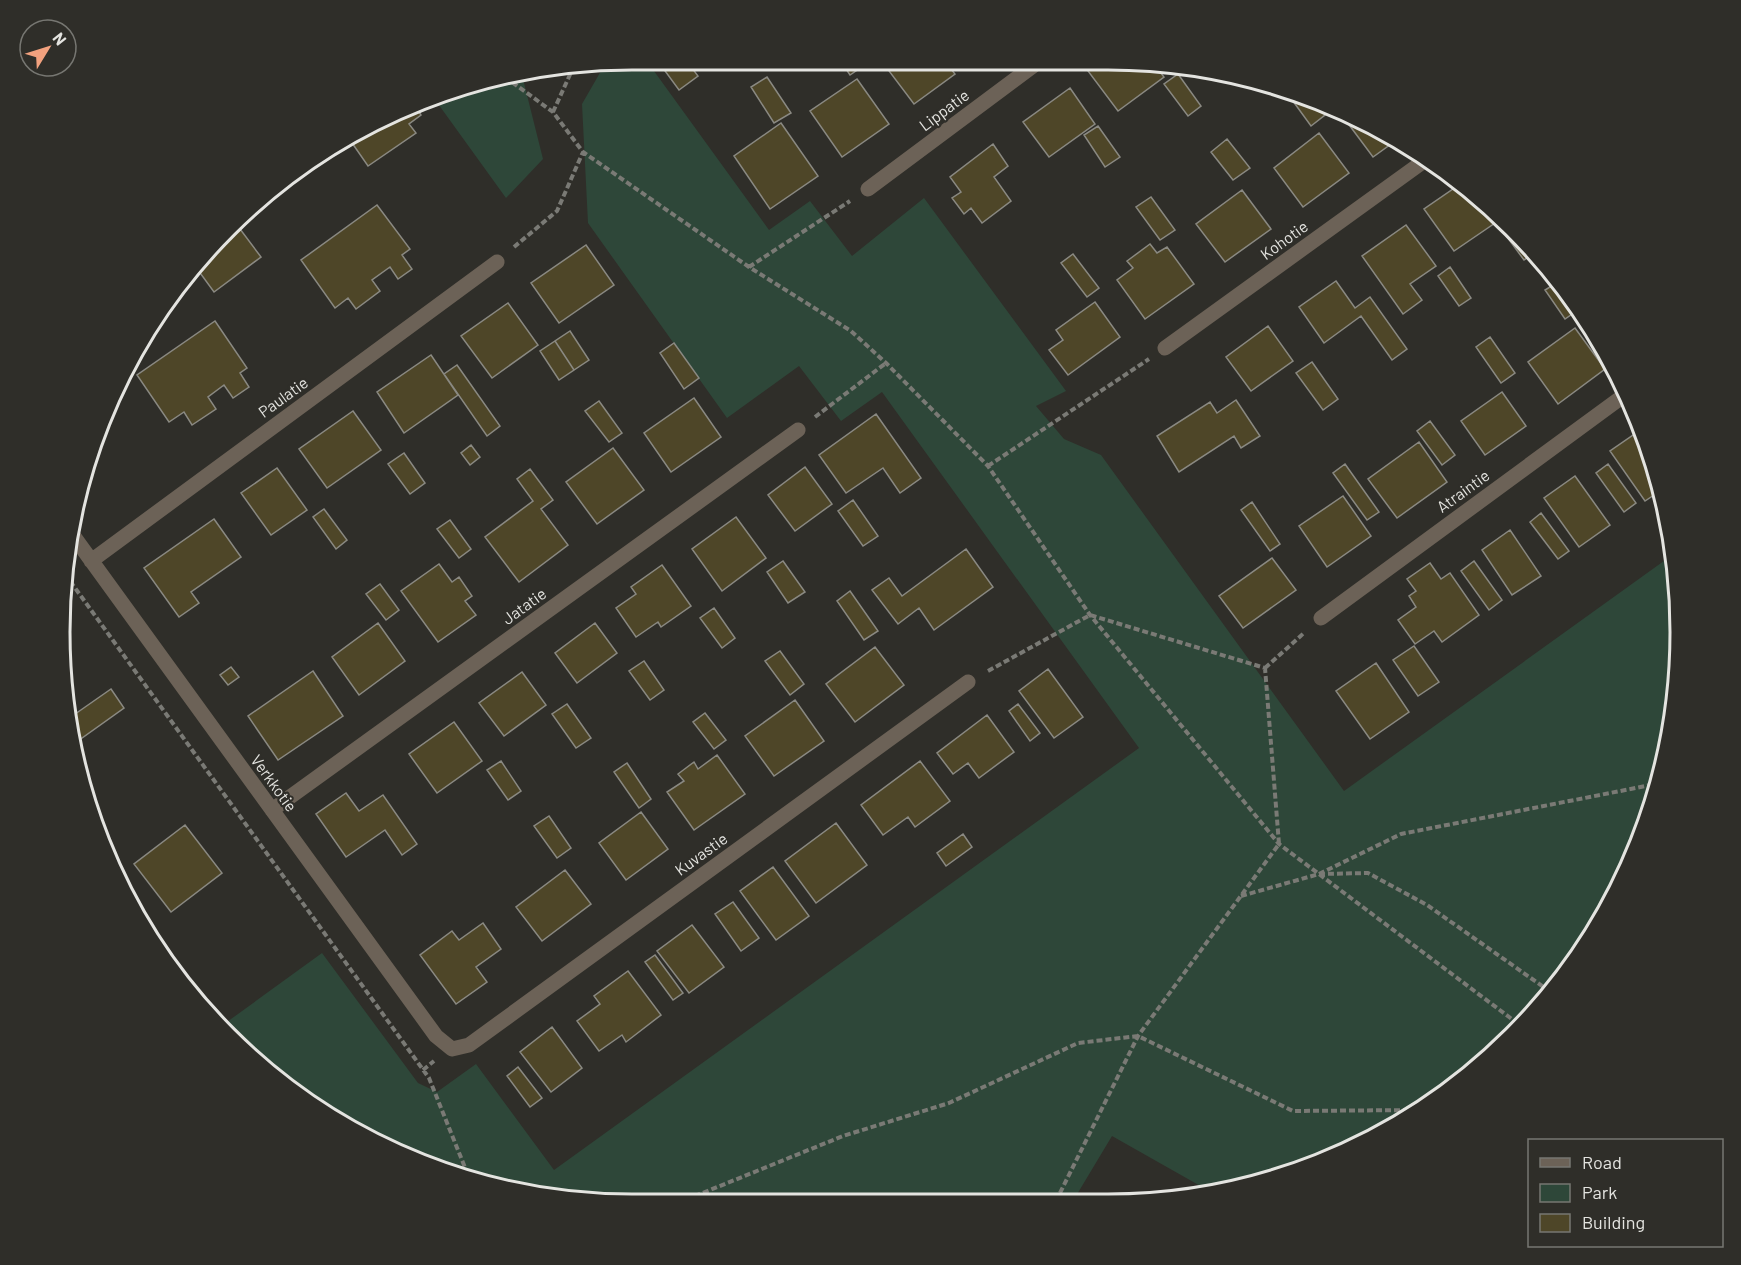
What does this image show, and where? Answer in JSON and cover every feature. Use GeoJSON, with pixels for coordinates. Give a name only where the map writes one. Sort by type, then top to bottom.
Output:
{"type":"FeatureCollection","features":[{"type":"Feature","properties":{"kind":"street","name":"Lippatie"},"geometry":{"type":"LineString","coordinates":[[868,189],[1028,70]]}},
{"type":"Feature","properties":{"kind":"street","name":"Kohotie"},"geometry":{"type":"LineString","coordinates":[[1165,348],[1419,164]]}},
{"type":"Feature","properties":{"kind":"street","name":"Paulatie"},"geometry":{"type":"LineString","coordinates":[[91,561],[497,262]]}},
{"type":"Feature","properties":{"kind":"street","name":"Atraintie"},"geometry":{"type":"LineString","coordinates":[[1321,618],[1620,399]]}},
{"type":"Feature","properties":{"kind":"street","name":"Jatatie"},"geometry":{"type":"LineString","coordinates":[[272,810],[798,430]]}},
{"type":"Feature","properties":{"kind":"street","name":"Verkkotie"},"geometry":{"type":"LineString","coordinates":[[78,542],[436,1036],[452,1049]]}},
{"type":"Feature","properties":{"kind":"street","name":"Kuvastie"},"geometry":{"type":"LineString","coordinates":[[452,1049],[469,1045],[968,682]]}},
{"type":"Feature","properties":{"kind":"path"},"geometry":{"type":"LineString","coordinates":[[553,112],[570,74]]}},
{"type":"Feature","properties":{"kind":"path"},"geometry":{"type":"LineString","coordinates":[[514,83],[553,112],[583,152],[749,267],[851,331],[886,363],[988,466],[1090,615],[1279,844],[1514,1021]]}},
{"type":"Feature","properties":{"kind":"path"},"geometry":{"type":"LineString","coordinates":[[497,262],[557,211],[583,152]]}},
{"type":"Feature","properties":{"kind":"path"},"geometry":{"type":"LineString","coordinates":[[749,267],[868,189]]}},
{"type":"Feature","properties":{"kind":"path"},"geometry":{"type":"LineString","coordinates":[[988,466],[1165,348]]}},
{"type":"Feature","properties":{"kind":"path"},"geometry":{"type":"LineString","coordinates":[[798,430],[886,363]]}},
{"type":"Feature","properties":{"kind":"path"},"geometry":{"type":"LineString","coordinates":[[73,585],[429,1078],[466,1169]]}},
{"type":"Feature","properties":{"kind":"path"},"geometry":{"type":"LineString","coordinates":[[968,682],[1090,615],[1265,668]]}},
{"type":"Feature","properties":{"kind":"path"},"geometry":{"type":"LineString","coordinates":[[1265,668],[1321,618]]}},
{"type":"Feature","properties":{"kind":"path"},"geometry":{"type":"LineString","coordinates":[[1059,1194],[1138,1036],[1279,844],[1265,668]]}},
{"type":"Feature","properties":{"kind":"path"},"geometry":{"type":"LineString","coordinates":[[1240,896],[1319,874],[1401,834],[1649,785]]}},
{"type":"Feature","properties":{"kind":"path"},"geometry":{"type":"LineString","coordinates":[[1319,874],[1368,873],[1427,905],[1544,987]]}},
{"type":"Feature","properties":{"kind":"path"},"geometry":{"type":"LineString","coordinates":[[700,1194],[843,1136],[949,1103],[1078,1043],[1138,1036],[1293,1111],[1405,1110]]}},
{"type":"Feature","properties":{"kind":"green space"},"geometry":{"type":"Polygon","coordinates":[[[653,70],[769,230],[810,201],[852,256],[924,198],[1066,391],[1036,406],[1064,439],[1101,455],[1344,791],[1666,559],[1670,632],[1666,706],[1660,742],[1641,813],[1613,881],[1576,945],[1531,1003],[1506,1030],[1479,1055],[1421,1100],[1357,1137],[1289,1165],[1218,1184],[1202,1187],[1112,1136],[1077,1194],[632,1194],[559,1190],[523,1184],[452,1165],[417,1152],[384,1137],[320,1100],[262,1055],[235,1030],[227,1022],[322,953],[418,1083],[437,1092],[476,1064],[554,1170],[1139,748],[882,392],[841,421],[799,366],[727,418],[588,223],[582,104],[601,72],[653,70]]]}},
{"type":"Feature","properties":{"kind":"green space"},"geometry":{"type":"Polygon","coordinates":[[[523,81],[543,159],[506,198],[439,105],[523,81]]]}},
{"type":"Feature","properties":{"kind":"building"},"geometry":{"type":"Polygon","coordinates":[[[664,70],[694,70],[698,76],[679,90],[664,70]]]}},
{"type":"Feature","properties":{"kind":"building"},"geometry":{"type":"Polygon","coordinates":[[[847,70],[857,70],[850,75],[847,70]]]}},
{"type":"Feature","properties":{"kind":"building"},"geometry":{"type":"Polygon","coordinates":[[[888,70],[952,70],[955,74],[914,104],[888,70]]]}},
{"type":"Feature","properties":{"kind":"building"},"geometry":{"type":"Polygon","coordinates":[[[1088,71],[1145,72],[1161,73],[1164,77],[1118,111],[1088,71]]]}},
{"type":"Feature","properties":{"kind":"building"},"geometry":{"type":"Polygon","coordinates":[[[1179,75],[1201,106],[1188,116],[1164,84],[1179,75]]]}},
{"type":"Feature","properties":{"kind":"building"},"geometry":{"type":"Polygon","coordinates":[[[767,77],[791,113],[774,123],[751,87],[767,77]]]}},
{"type":"Feature","properties":{"kind":"building"},"geometry":{"type":"Polygon","coordinates":[[[857,79],[889,124],[842,157],[810,111],[857,79]]]}},
{"type":"Feature","properties":{"kind":"building"},"geometry":{"type":"Polygon","coordinates":[[[1070,88],[1095,124],[1049,157],[1023,122],[1070,88]]]}},
{"type":"Feature","properties":{"kind":"building"},"geometry":{"type":"Polygon","coordinates":[[[1293,102],[1324,113],[1325,115],[1311,126],[1293,102]]]}},
{"type":"Feature","properties":{"kind":"building"},"geometry":{"type":"Polygon","coordinates":[[[419,112],[421,115],[409,124],[416,133],[368,166],[353,145],[419,112]]]}},
{"type":"Feature","properties":{"kind":"building"},"geometry":{"type":"Polygon","coordinates":[[[781,123],[818,176],[770,209],[734,156],[781,123]]]}},
{"type":"Feature","properties":{"kind":"building"},"geometry":{"type":"Polygon","coordinates":[[[1349,124],[1389,145],[1373,157],[1349,124]]]}},
{"type":"Feature","properties":{"kind":"building"},"geometry":{"type":"Polygon","coordinates":[[[1098,126],[1120,157],[1105,167],[1084,135],[1098,126]]]}},
{"type":"Feature","properties":{"kind":"building"},"geometry":{"type":"Polygon","coordinates":[[[1319,133],[1349,173],[1303,207],[1274,168],[1319,133]]]}},
{"type":"Feature","properties":{"kind":"building"},"geometry":{"type":"Polygon","coordinates":[[[1227,139],[1250,168],[1233,180],[1211,152],[1227,139]]]}},
{"type":"Feature","properties":{"kind":"building"},"geometry":{"type":"Polygon","coordinates":[[[993,144],[1008,166],[994,177],[1011,201],[982,223],[971,208],[964,214],[952,198],[961,192],[950,177],[993,144]]]}},
{"type":"Feature","properties":{"kind":"building"},"geometry":{"type":"Polygon","coordinates":[[[1453,189],[1494,224],[1454,251],[1424,209],[1453,189]]]}},
{"type":"Feature","properties":{"kind":"building"},"geometry":{"type":"Polygon","coordinates":[[[1242,190],[1271,229],[1225,262],[1196,224],[1242,190]]]}},
{"type":"Feature","properties":{"kind":"building"},"geometry":{"type":"Polygon","coordinates":[[[1151,197],[1175,230],[1160,240],[1136,207],[1151,197]]]}},
{"type":"Feature","properties":{"kind":"building"},"geometry":{"type":"Polygon","coordinates":[[[377,205],[410,249],[402,255],[412,269],[398,279],[390,267],[372,280],[380,291],[356,309],[348,298],[335,308],[301,260],[377,205]]]}},
{"type":"Feature","properties":{"kind":"building"},"geometry":{"type":"Polygon","coordinates":[[[1406,225],[1436,266],[1410,284],[1422,300],[1403,314],[1362,256],[1406,225]]]}},
{"type":"Feature","properties":{"kind":"building"},"geometry":{"type":"Polygon","coordinates":[[[241,230],[261,257],[214,292],[201,274],[241,230]]]}},
{"type":"Feature","properties":{"kind":"building"},"geometry":{"type":"Polygon","coordinates":[[[1505,234],[1527,258],[1524,260],[1505,234]]]}},
{"type":"Feature","properties":{"kind":"building"},"geometry":{"type":"Polygon","coordinates":[[[1150,244],[1157,253],[1167,247],[1194,284],[1145,319],[1117,280],[1133,268],[1127,261],[1150,244]]]}},
{"type":"Feature","properties":{"kind":"building"},"geometry":{"type":"Polygon","coordinates":[[[586,245],[614,285],[559,323],[531,283],[586,245]]]}},
{"type":"Feature","properties":{"kind":"building"},"geometry":{"type":"Polygon","coordinates":[[[1073,254],[1099,288],[1087,297],[1061,263],[1073,254]]]}},
{"type":"Feature","properties":{"kind":"building"},"geometry":{"type":"Polygon","coordinates":[[[1450,267],[1471,298],[1459,306],[1438,276],[1450,267]]]}},
{"type":"Feature","properties":{"kind":"building"},"geometry":{"type":"Polygon","coordinates":[[[1336,281],[1355,308],[1370,297],[1407,349],[1392,360],[1361,316],[1324,343],[1299,307],[1336,281]]]}},
{"type":"Feature","properties":{"kind":"building"},"geometry":{"type":"Polygon","coordinates":[[[1551,286],[1572,314],[1565,319],[1545,290],[1551,286]]]}},
{"type":"Feature","properties":{"kind":"building"},"geometry":{"type":"Polygon","coordinates":[[[1095,302],[1120,337],[1068,375],[1049,350],[1063,340],[1056,330],[1095,302]]]}},
{"type":"Feature","properties":{"kind":"building"},"geometry":{"type":"Polygon","coordinates":[[[508,303],[538,345],[492,378],[461,336],[508,303]]]}},
{"type":"Feature","properties":{"kind":"building"},"geometry":{"type":"Polygon","coordinates":[[[215,321],[247,368],[240,373],[249,387],[233,398],[224,385],[208,397],[216,409],[192,425],[184,412],[169,422],[137,375],[215,321]]]}},
{"type":"Feature","properties":{"kind":"building"},"geometry":{"type":"Polygon","coordinates":[[[1268,326],[1293,361],[1251,391],[1226,357],[1268,326]]]}},
{"type":"Feature","properties":{"kind":"building"},"geometry":{"type":"Polygon","coordinates":[[[1575,328],[1605,369],[1558,404],[1528,362],[1575,328]]]}},
{"type":"Feature","properties":{"kind":"building"},"geometry":{"type":"Polygon","coordinates":[[[570,331],[589,360],[574,370],[555,341],[570,331]]]}},
{"type":"Feature","properties":{"kind":"building"},"geometry":{"type":"Polygon","coordinates":[[[1490,337],[1515,373],[1501,383],[1476,347],[1490,337]]]}},
{"type":"Feature","properties":{"kind":"building"},"geometry":{"type":"Polygon","coordinates":[[[555,341],[574,370],[559,380],[540,351],[555,341]]]}},
{"type":"Feature","properties":{"kind":"building"},"geometry":{"type":"Polygon","coordinates":[[[674,343],[699,378],[684,389],[660,353],[674,343]]]}},
{"type":"Feature","properties":{"kind":"building"},"geometry":{"type":"Polygon","coordinates":[[[431,355],[458,395],[404,433],[377,392],[431,355]]]}},
{"type":"Feature","properties":{"kind":"building"},"geometry":{"type":"Polygon","coordinates":[[[1312,362],[1338,399],[1323,410],[1296,373],[1312,362]]]}},
{"type":"Feature","properties":{"kind":"building"},"geometry":{"type":"Polygon","coordinates":[[[457,365],[500,426],[487,436],[444,374],[457,365]]]}},
{"type":"Feature","properties":{"kind":"building"},"geometry":{"type":"Polygon","coordinates":[[[1502,392],[1526,426],[1485,455],[1461,421],[1502,392]]]}},
{"type":"Feature","properties":{"kind":"building"},"geometry":{"type":"Polygon","coordinates":[[[694,398],[721,437],[671,472],[644,433],[694,398]]]}},
{"type":"Feature","properties":{"kind":"building"},"geometry":{"type":"Polygon","coordinates":[[[1236,400],[1260,436],[1241,448],[1234,436],[1179,472],[1157,436],[1210,402],[1217,413],[1236,400]]]}},
{"type":"Feature","properties":{"kind":"building"},"geometry":{"type":"Polygon","coordinates":[[[599,401],[622,433],[609,442],[585,411],[599,401]]]}},
{"type":"Feature","properties":{"kind":"building"},"geometry":{"type":"Polygon","coordinates":[[[353,411],[381,450],[327,488],[299,449],[353,411]]]}},
{"type":"Feature","properties":{"kind":"building"},"geometry":{"type":"Polygon","coordinates":[[[876,414],[921,478],[900,493],[883,468],[846,493],[819,455],[876,414]]]}},
{"type":"Feature","properties":{"kind":"building"},"geometry":{"type":"Polygon","coordinates":[[[1430,421],[1455,455],[1442,465],[1417,431],[1430,421]]]}},
{"type":"Feature","properties":{"kind":"building"},"geometry":{"type":"Polygon","coordinates":[[[1634,434],[1653,496],[1645,501],[1610,451],[1634,434]]]}},
{"type":"Feature","properties":{"kind":"building"},"geometry":{"type":"Polygon","coordinates":[[[1419,442],[1447,482],[1397,518],[1368,479],[1419,442]]]}},
{"type":"Feature","properties":{"kind":"building"},"geometry":{"type":"Polygon","coordinates":[[[471,445],[480,457],[470,465],[461,453],[471,445]]]}},
{"type":"Feature","properties":{"kind":"building"},"geometry":{"type":"Polygon","coordinates":[[[613,448],[644,490],[597,524],[566,482],[613,448]]]}},
{"type":"Feature","properties":{"kind":"building"},"geometry":{"type":"Polygon","coordinates":[[[404,453],[425,483],[410,494],[388,464],[404,453]]]}},
{"type":"Feature","properties":{"kind":"building"},"geometry":{"type":"Polygon","coordinates":[[[1345,464],[1379,512],[1367,520],[1333,473],[1345,464]]]}},
{"type":"Feature","properties":{"kind":"building"},"geometry":{"type":"Polygon","coordinates":[[[1608,464],[1636,503],[1624,512],[1596,473],[1608,464]]]}},
{"type":"Feature","properties":{"kind":"building"},"geometry":{"type":"Polygon","coordinates":[[[805,467],[832,504],[795,531],[768,495],[805,467]]]}},
{"type":"Feature","properties":{"kind":"building"},"geometry":{"type":"Polygon","coordinates":[[[277,468],[307,510],[271,535],[241,493],[277,468]]]}},
{"type":"Feature","properties":{"kind":"building"},"geometry":{"type":"Polygon","coordinates":[[[530,469],[553,500],[541,509],[568,545],[519,582],[485,537],[533,501],[517,479],[530,469]]]}},
{"type":"Feature","properties":{"kind":"building"},"geometry":{"type":"Polygon","coordinates":[[[1575,476],[1610,525],[1579,547],[1544,498],[1575,476]]]}},
{"type":"Feature","properties":{"kind":"building"},"geometry":{"type":"Polygon","coordinates":[[[1343,496],[1371,536],[1327,567],[1299,526],[1343,496]]]}},
{"type":"Feature","properties":{"kind":"building"},"geometry":{"type":"Polygon","coordinates":[[[853,500],[878,536],[863,546],[838,511],[853,500]]]}},
{"type":"Feature","properties":{"kind":"building"},"geometry":{"type":"Polygon","coordinates":[[[1252,502],[1280,544],[1270,551],[1241,510],[1252,502]]]}},
{"type":"Feature","properties":{"kind":"building"},"geometry":{"type":"Polygon","coordinates":[[[324,509],[347,540],[336,549],[313,517],[324,509]]]}},
{"type":"Feature","properties":{"kind":"building"},"geometry":{"type":"Polygon","coordinates":[[[1541,513],[1569,551],[1558,559],[1530,522],[1541,513]]]}},
{"type":"Feature","properties":{"kind":"building"},"geometry":{"type":"Polygon","coordinates":[[[736,517],[766,558],[722,591],[692,549],[736,517]]]}},
{"type":"Feature","properties":{"kind":"building"},"geometry":{"type":"Polygon","coordinates":[[[214,519],[241,557],[191,592],[199,603],[179,617],[144,568],[214,519]]]}},
{"type":"Feature","properties":{"kind":"building"},"geometry":{"type":"Polygon","coordinates":[[[450,520],[471,549],[459,558],[437,529],[450,520]]]}},
{"type":"Feature","properties":{"kind":"building"},"geometry":{"type":"Polygon","coordinates":[[[1510,530],[1541,576],[1512,595],[1482,550],[1510,530]]]}},
{"type":"Feature","properties":{"kind":"building"},"geometry":{"type":"Polygon","coordinates":[[[966,549],[993,587],[934,630],[919,608],[898,624],[872,590],[889,578],[902,596],[966,549]]]}},
{"type":"Feature","properties":{"kind":"building"},"geometry":{"type":"Polygon","coordinates":[[[1272,558],[1296,590],[1243,628],[1219,596],[1272,558]]]}},
{"type":"Feature","properties":{"kind":"building"},"geometry":{"type":"Polygon","coordinates":[[[783,561],[805,592],[788,603],[767,572],[783,561]]]}},
{"type":"Feature","properties":{"kind":"building"},"geometry":{"type":"Polygon","coordinates":[[[1474,561],[1502,600],[1489,610],[1461,571],[1474,561]]]}},
{"type":"Feature","properties":{"kind":"building"},"geometry":{"type":"Polygon","coordinates":[[[1430,563],[1441,579],[1450,573],[1479,615],[1442,642],[1434,631],[1415,644],[1398,620],[1416,607],[1409,596],[1416,591],[1407,579],[1430,563]]]}},
{"type":"Feature","properties":{"kind":"building"},"geometry":{"type":"Polygon","coordinates":[[[439,564],[452,582],[459,577],[472,596],[465,601],[476,615],[438,642],[401,591],[439,564]]]}},
{"type":"Feature","properties":{"kind":"building"},"geometry":{"type":"Polygon","coordinates":[[[662,565],[691,606],[661,627],[658,622],[636,637],[616,608],[636,594],[631,587],[662,565]]]}},
{"type":"Feature","properties":{"kind":"building"},"geometry":{"type":"Polygon","coordinates":[[[380,584],[399,610],[386,620],[366,594],[380,584]]]}},
{"type":"Feature","properties":{"kind":"building"},"geometry":{"type":"Polygon","coordinates":[[[850,591],[878,631],[864,640],[837,601],[850,591]]]}},
{"type":"Feature","properties":{"kind":"building"},"geometry":{"type":"Polygon","coordinates":[[[714,608],[735,638],[722,648],[700,618],[714,608]]]}},
{"type":"Feature","properties":{"kind":"building"},"geometry":{"type":"Polygon","coordinates":[[[378,623],[405,661],[359,695],[332,657],[378,623]]]}},
{"type":"Feature","properties":{"kind":"building"},"geometry":{"type":"Polygon","coordinates":[[[595,623],[617,653],[577,683],[555,653],[595,623]]]}},
{"type":"Feature","properties":{"kind":"building"},"geometry":{"type":"Polygon","coordinates":[[[1414,646],[1439,682],[1418,696],[1393,660],[1414,646]]]}},
{"type":"Feature","properties":{"kind":"building"},"geometry":{"type":"Polygon","coordinates":[[[875,647],[904,685],[855,722],[826,684],[875,647]]]}},
{"type":"Feature","properties":{"kind":"building"},"geometry":{"type":"Polygon","coordinates":[[[780,651],[804,684],[790,695],[765,661],[780,651]]]}},
{"type":"Feature","properties":{"kind":"building"},"geometry":{"type":"Polygon","coordinates":[[[644,661],[664,690],[650,700],[629,671],[644,661]]]}},
{"type":"Feature","properties":{"kind":"building"},"geometry":{"type":"Polygon","coordinates":[[[1376,663],[1409,712],[1370,739],[1336,691],[1376,663]]]}},
{"type":"Feature","properties":{"kind":"building"},"geometry":{"type":"Polygon","coordinates":[[[231,667],[239,677],[228,685],[220,675],[231,667]]]}},
{"type":"Feature","properties":{"kind":"building"},"geometry":{"type":"Polygon","coordinates":[[[1048,669],[1083,717],[1054,738],[1019,691],[1048,669]]]}},
{"type":"Feature","properties":{"kind":"building"},"geometry":{"type":"Polygon","coordinates":[[[313,671],[343,716],[278,760],[248,716],[313,671]]]}},
{"type":"Feature","properties":{"kind":"building"},"geometry":{"type":"Polygon","coordinates":[[[522,672],[546,705],[504,736],[479,703],[522,672]]]}},
{"type":"Feature","properties":{"kind":"building"},"geometry":{"type":"Polygon","coordinates":[[[111,689],[124,708],[81,739],[76,713],[111,689]]]}},
{"type":"Feature","properties":{"kind":"building"},"geometry":{"type":"Polygon","coordinates":[[[795,700],[824,741],[774,776],[745,736],[795,700]]]}},
{"type":"Feature","properties":{"kind":"building"},"geometry":{"type":"Polygon","coordinates":[[[567,704],[591,738],[576,748],[552,714],[567,704]]]}},
{"type":"Feature","properties":{"kind":"building"},"geometry":{"type":"Polygon","coordinates":[[[1018,704],[1040,733],[1030,741],[1009,711],[1018,704]]]}},
{"type":"Feature","properties":{"kind":"building"},"geometry":{"type":"Polygon","coordinates":[[[705,713],[726,740],[714,749],[693,722],[705,713]]]}},
{"type":"Feature","properties":{"kind":"building"},"geometry":{"type":"Polygon","coordinates":[[[987,715],[1014,752],[979,778],[968,763],[953,774],[937,753],[987,715]]]}},
{"type":"Feature","properties":{"kind":"building"},"geometry":{"type":"Polygon","coordinates":[[[454,722],[482,761],[437,793],[409,754],[454,722]]]}},
{"type":"Feature","properties":{"kind":"building"},"geometry":{"type":"Polygon","coordinates":[[[717,755],[745,794],[694,830],[667,792],[684,781],[678,774],[694,762],[698,769],[717,755]]]}},
{"type":"Feature","properties":{"kind":"building"},"geometry":{"type":"Polygon","coordinates":[[[501,761],[521,791],[508,800],[487,770],[501,761]]]}},
{"type":"Feature","properties":{"kind":"building"},"geometry":{"type":"Polygon","coordinates":[[[920,761],[950,801],[915,827],[908,817],[883,835],[861,805],[920,761]]]}},
{"type":"Feature","properties":{"kind":"building"},"geometry":{"type":"Polygon","coordinates":[[[627,763],[651,799],[639,808],[614,772],[627,763]]]}},
{"type":"Feature","properties":{"kind":"building"},"geometry":{"type":"Polygon","coordinates":[[[346,793],[359,811],[383,795],[417,844],[402,855],[385,830],[346,857],[316,814],[346,793]]]}},
{"type":"Feature","properties":{"kind":"building"},"geometry":{"type":"Polygon","coordinates":[[[641,812],[668,849],[626,880],[599,843],[641,812]]]}},
{"type":"Feature","properties":{"kind":"building"},"geometry":{"type":"Polygon","coordinates":[[[549,816],[571,848],[557,858],[534,826],[549,816]]]}},
{"type":"Feature","properties":{"kind":"building"},"geometry":{"type":"Polygon","coordinates":[[[836,823],[867,865],[816,903],[785,861],[836,823]]]}},
{"type":"Feature","properties":{"kind":"building"},"geometry":{"type":"Polygon","coordinates":[[[185,825],[222,873],[171,912],[134,864],[185,825]]]}},
{"type":"Feature","properties":{"kind":"building"},"geometry":{"type":"Polygon","coordinates":[[[963,834],[972,847],[946,866],[937,853],[963,834]]]}},
{"type":"Feature","properties":{"kind":"building"},"geometry":{"type":"Polygon","coordinates":[[[773,867],[809,916],[776,940],[740,891],[773,867]]]}},
{"type":"Feature","properties":{"kind":"building"},"geometry":{"type":"Polygon","coordinates":[[[565,870],[591,904],[542,941],[516,907],[565,870]]]}},
{"type":"Feature","properties":{"kind":"building"},"geometry":{"type":"Polygon","coordinates":[[[733,902],[759,938],[741,951],[715,914],[733,902]]]}},
{"type":"Feature","properties":{"kind":"building"},"geometry":{"type":"Polygon","coordinates":[[[483,923],[501,949],[476,967],[487,982],[456,1004],[420,955],[452,931],[459,940],[483,923]]]}},
{"type":"Feature","properties":{"kind":"building"},"geometry":{"type":"Polygon","coordinates":[[[692,925],[724,967],[689,993],[657,951],[692,925]]]}},
{"type":"Feature","properties":{"kind":"building"},"geometry":{"type":"Polygon","coordinates":[[[655,955],[683,993],[673,1000],[645,962],[655,955]]]}},
{"type":"Feature","properties":{"kind":"building"},"geometry":{"type":"Polygon","coordinates":[[[628,971],[661,1015],[626,1042],[622,1035],[599,1051],[577,1021],[600,1004],[594,996],[628,971]]]}},
{"type":"Feature","properties":{"kind":"building"},"geometry":{"type":"Polygon","coordinates":[[[552,1027],[582,1068],[551,1092],[520,1052],[552,1027]]]}},
{"type":"Feature","properties":{"kind":"building"},"geometry":{"type":"Polygon","coordinates":[[[518,1067],[542,1098],[530,1107],[507,1076],[518,1067]]]}}]}
